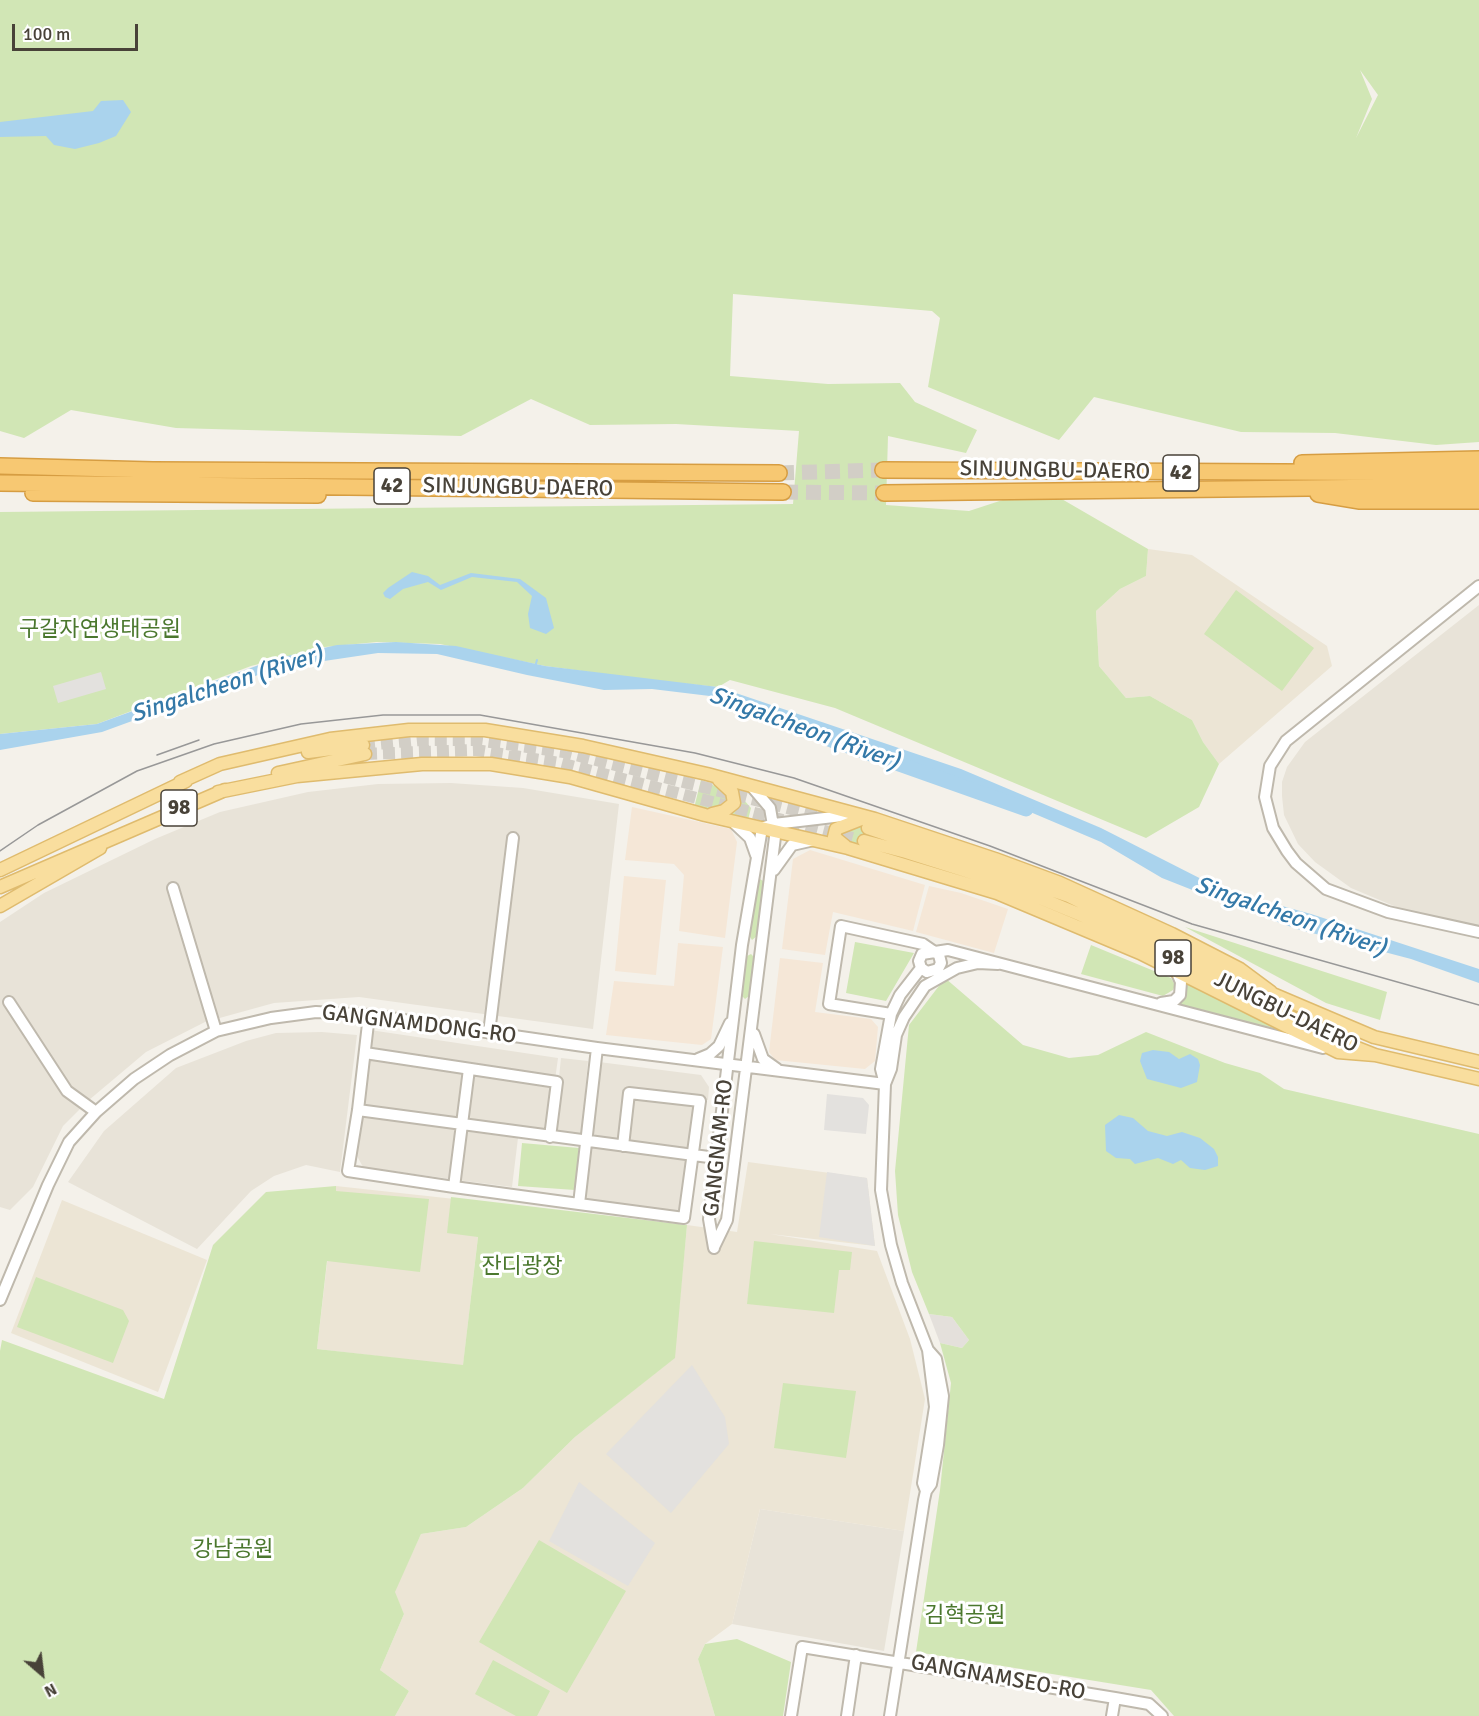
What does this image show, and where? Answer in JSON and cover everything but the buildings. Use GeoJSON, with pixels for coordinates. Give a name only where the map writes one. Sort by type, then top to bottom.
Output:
{"type":"FeatureCollection","features":[{"type":"Feature","properties":{"kind":"highway"},"geometry":{"type":"LineString","coordinates":[[1175,473],[1229,466],[1479,459]]}},
{"type":"Feature","properties":{"kind":"highway","name":"SINJUNGBU-DAERO"},"geometry":{"type":"LineString","coordinates":[[0,466],[153,470],[779,473]]}},
{"type":"Feature","properties":{"kind":"highway","name":"SINJUNGBU-DAERO"},"geometry":{"type":"LineString","coordinates":[[883,470],[1479,473]]}},
{"type":"Feature","properties":{"kind":"highway","name":"SINJUNGBU-DAERO"},"geometry":{"type":"LineString","coordinates":[[0,483],[783,492]]}},
{"type":"Feature","properties":{"kind":"highway","name":"SINJUNGBU-DAERO"},"geometry":{"type":"LineString","coordinates":[[884,493],[1479,486]]}},
{"type":"Feature","properties":{"kind":"highway"},"geometry":{"type":"LineString","coordinates":[[0,492],[282,496],[518,488]]}},
{"type":"Feature","properties":{"kind":"highway"},"geometry":{"type":"LineString","coordinates":[[1288,488],[1360,501],[1416,503],[1479,501]]}},
{"type":"Feature","properties":{"kind":"main road","name":"JUNGBU-DAERO"},"geometry":{"type":"LineString","coordinates":[[180,782],[220,764],[330,739],[409,730],[485,730],[583,746],[717,777],[869,822],[1069,896],[1235,978],[1374,1037],[1479,1062]]}},
{"type":"Feature","properties":{"kind":"main road","name":"98"},"geometry":{"type":"LineString","coordinates":[[0,870],[180,782],[321,750],[364,750],[295,767],[219,792],[0,887]]}},
{"type":"Feature","properties":{"kind":"main road"},"geometry":{"type":"LineString","coordinates":[[219,792],[297,776],[358,768],[491,764],[570,777],[705,815],[771,827],[963,882],[1070,922],[1176,971],[1338,1052],[1375,1055]]}},
{"type":"Feature","properties":{"kind":"main road"},"geometry":{"type":"LineString","coordinates":[[705,815],[724,812],[734,803],[732,792],[717,777]]}},
{"type":"Feature","properties":{"kind":"main road"},"geometry":{"type":"LineString","coordinates":[[848,848],[834,837],[836,829],[869,822]]}},
{"type":"Feature","properties":{"kind":"main road"},"geometry":{"type":"LineString","coordinates":[[0,906],[141,824]]}},
{"type":"Feature","properties":{"kind":"main road","name":"JUNGBU-DAERO"},"geometry":{"type":"LineString","coordinates":[[864,841],[1001,882],[1081,915],[1150,946],[1337,1040],[1375,1055],[1479,1079]]}},
{"type":"Feature","properties":{"kind":"street"},"geometry":{"type":"LineString","coordinates":[[1479,586],[1286,741],[1270,766],[1265,797],[1273,828],[1287,852],[1326,889],[1388,912],[1479,932]]}},
{"type":"Feature","properties":{"kind":"street"},"geometry":{"type":"LineString","coordinates":[[753,788],[770,808],[771,827],[842,816],[869,822]]}},
{"type":"Feature","properties":{"kind":"street"},"geometry":{"type":"LineString","coordinates":[[730,819],[745,831],[756,855],[773,858]]}},
{"type":"Feature","properties":{"kind":"street","name":"GANGNAM-RO"},"geometry":{"type":"LineString","coordinates":[[771,827],[773,858],[748,1067],[727,1220],[714,1248],[709,1219],[734,1015],[756,855],[771,827]]}},
{"type":"Feature","properties":{"kind":"street"},"geometry":{"type":"LineString","coordinates":[[489,1033],[513,838]]}},
{"type":"Feature","properties":{"kind":"street"},"geometry":{"type":"LineString","coordinates":[[770,878],[781,857],[792,845],[814,840]]}},
{"type":"Feature","properties":{"kind":"street"},"geometry":{"type":"LineString","coordinates":[[173,888],[216,1031]]}},
{"type":"Feature","properties":{"kind":"street"},"geometry":{"type":"LineString","coordinates":[[885,1084],[891,1070],[900,1016],[910,995],[940,959],[927,953],[913,942],[841,926],[829,1004],[891,1014]]}},
{"type":"Feature","properties":{"kind":"street"},"geometry":{"type":"LineString","coordinates":[[930,970],[919,961],[927,953],[948,950],[1338,1052]]}},
{"type":"Feature","properties":{"kind":"street"},"geometry":{"type":"LineString","coordinates":[[885,1084],[881,1069],[891,1014],[900,995],[930,970],[962,960],[998,964]]}},
{"type":"Feature","properties":{"kind":"street"},"geometry":{"type":"LineString","coordinates":[[896,1035],[904,1017],[926,986],[946,972],[978,963]]}},
{"type":"Feature","properties":{"kind":"street"},"geometry":{"type":"LineString","coordinates":[[1151,1003],[1174,1001],[1180,995],[1181,982],[1176,971]]}},
{"type":"Feature","properties":{"kind":"street"},"geometry":{"type":"LineString","coordinates":[[9,1002],[67,1091],[96,1112]]}},
{"type":"Feature","properties":{"kind":"street","name":"GANGNAMDONG-RO"},"geometry":{"type":"LineString","coordinates":[[0,1300],[48,1185],[69,1142],[96,1112],[134,1079],[170,1055],[216,1031],[271,1018],[316,1012],[369,1015],[597,1048],[728,1064]]}},
{"type":"Feature","properties":{"kind":"street"},"geometry":{"type":"LineString","coordinates":[[369,1015],[348,1171],[684,1218],[700,1101],[630,1093],[623,1146]]}},
{"type":"Feature","properties":{"kind":"street"},"geometry":{"type":"LineString","coordinates":[[697,1060],[710,1054],[719,1046],[734,1015]]}},
{"type":"Feature","properties":{"kind":"street"},"geometry":{"type":"LineString","coordinates":[[752,1029],[763,1059],[780,1071]]}},
{"type":"Feature","properties":{"kind":"street"},"geometry":{"type":"LineString","coordinates":[[579,1204],[597,1048]]}},
{"type":"Feature","properties":{"kind":"street"},"geometry":{"type":"LineString","coordinates":[[365,1053],[557,1082],[550,1137]]}},
{"type":"Feature","properties":{"kind":"street"},"geometry":{"type":"LineString","coordinates":[[728,1064],[885,1084]]}},
{"type":"Feature","properties":{"kind":"street"},"geometry":{"type":"LineString","coordinates":[[453,1187],[470,1069]]}},
{"type":"Feature","properties":{"kind":"street","name":"GANGNAMSEO-RO"},"geometry":{"type":"LineString","coordinates":[[885,1084],[881,1190],[891,1245],[902,1283],[928,1350],[935,1407],[923,1483],[926,1491],[890,1716]]}},
{"type":"Feature","properties":{"kind":"street"},"geometry":{"type":"LineString","coordinates":[[358,1110],[716,1158]]}},
{"type":"Feature","properties":{"kind":"street"},"geometry":{"type":"LineString","coordinates":[[791,1716],[802,1647],[899,1661]]}},
{"type":"Feature","properties":{"kind":"street"},"geometry":{"type":"LineString","coordinates":[[847,1716],[856,1655]]}},
{"type":"Feature","properties":{"kind":"street","name":"GANGNAMSEO-RO"},"geometry":{"type":"LineString","coordinates":[[899,1661],[1115,1698],[1112,1716]]}},
{"type":"Feature","properties":{"kind":"street"},"geometry":{"type":"LineString","coordinates":[[1115,1698],[1149,1704],[1162,1716]]}},
{"type":"Feature","properties":{"kind":"street"},"geometry":{"type":"LineString","coordinates":[[1147,1716],[1149,1704]]}},
{"type":"Feature","properties":{"kind":"shaded area"},"geometry":{"type":"Polygon","coordinates":[[[1148,549],[1192,555],[1327,646],[1332,666],[1219,764],[1203,742],[1192,720],[1150,696],[1126,698],[1099,666],[1096,611],[1120,589],[1146,576],[1148,549]]]}},
{"type":"Feature","properties":{"kind":"shaded area"},"geometry":{"type":"Polygon","coordinates":[[[1479,605],[1479,927],[1413,914],[1351,888],[1315,862],[1298,844],[1284,815],[1282,782],[1287,767],[1305,742],[1479,605]]]}},
{"type":"Feature","properties":{"kind":"shaded area"},"geometry":{"type":"Polygon","coordinates":[[[101,672],[106,689],[58,703],[53,686],[101,672]]]}},
{"type":"Feature","properties":{"kind":"shaded area"},"geometry":{"type":"Polygon","coordinates":[[[451,783],[523,788],[619,804],[593,1029],[359,997],[274,1003],[205,1022],[146,1052],[89,1100],[63,1126],[33,1187],[10,1210],[0,1207],[0,922],[44,893],[155,839],[220,812],[308,792],[378,784],[451,783]]]}},
{"type":"Feature","properties":{"kind":"shaded area"},"geometry":{"type":"Polygon","coordinates":[[[632,807],[731,829],[737,842],[725,938],[679,931],[684,875],[674,864],[625,860],[632,807]]]}},
{"type":"Feature","properties":{"kind":"shaded area"},"geometry":{"type":"Polygon","coordinates":[[[810,850],[925,885],[913,931],[833,912],[825,955],[782,949],[793,859],[810,850]]]}},
{"type":"Feature","properties":{"kind":"shaded area"},"geometry":{"type":"Polygon","coordinates":[[[624,876],[666,880],[656,975],[615,971],[624,876]]]}},
{"type":"Feature","properties":{"kind":"shaded area"},"geometry":{"type":"Polygon","coordinates":[[[929,886],[961,893],[1008,909],[994,953],[916,932],[929,886]]]}},
{"type":"Feature","properties":{"kind":"shaded area"},"geometry":{"type":"Polygon","coordinates":[[[678,943],[723,947],[711,1039],[702,1045],[606,1035],[614,981],[674,986],[678,943]]]}},
{"type":"Feature","properties":{"kind":"shaded area"},"geometry":{"type":"Polygon","coordinates":[[[780,958],[823,963],[815,1012],[871,1019],[878,1027],[875,1061],[865,1069],[775,1060],[769,1052],[780,958]]]}},
{"type":"Feature","properties":{"kind":"shaded area"},"geometry":{"type":"Polygon","coordinates":[[[370,1030],[558,1058],[555,1080],[367,1052],[370,1030]]]}},
{"type":"Feature","properties":{"kind":"shaded area"},"geometry":{"type":"Polygon","coordinates":[[[322,1032],[357,1035],[340,1172],[306,1165],[274,1176],[251,1191],[197,1249],[68,1182],[104,1131],[176,1068],[246,1041],[276,1033],[322,1032]]]}},
{"type":"Feature","properties":{"kind":"shaded area"},"geometry":{"type":"Polygon","coordinates":[[[368,1057],[467,1071],[460,1122],[360,1108],[368,1057]]]}},
{"type":"Feature","properties":{"kind":"shaded area"},"geometry":{"type":"Polygon","coordinates":[[[561,1058],[588,1061],[581,1138],[553,1135],[561,1058]]]}},
{"type":"Feature","properties":{"kind":"shaded area"},"geometry":{"type":"Polygon","coordinates":[[[599,1062],[701,1075],[709,1087],[708,1100],[628,1090],[621,1142],[589,1138],[599,1062]]]}},
{"type":"Feature","properties":{"kind":"shaded area"},"geometry":{"type":"Polygon","coordinates":[[[472,1073],[554,1084],[547,1134],[465,1123],[472,1073]]]}},
{"type":"Feature","properties":{"kind":"shaded area"},"geometry":{"type":"Polygon","coordinates":[[[827,1094],[863,1098],[869,1105],[866,1134],[824,1130],[827,1094]]]}},
{"type":"Feature","properties":{"kind":"shaded area"},"geometry":{"type":"Polygon","coordinates":[[[631,1095],[697,1103],[691,1152],[625,1144],[631,1095]]]}},
{"type":"Feature","properties":{"kind":"shaded area"},"geometry":{"type":"Polygon","coordinates":[[[362,1114],[458,1127],[451,1179],[363,1167],[357,1156],[362,1114]]]}},
{"type":"Feature","properties":{"kind":"shaded area"},"geometry":{"type":"Polygon","coordinates":[[[463,1131],[518,1138],[512,1187],[457,1180],[463,1131]]]}},
{"type":"Feature","properties":{"kind":"shaded area"},"geometry":{"type":"Polygon","coordinates":[[[589,1147],[690,1158],[682,1214],[586,1202],[589,1147]]]}},
{"type":"Feature","properties":{"kind":"shaded area"},"geometry":{"type":"Polygon","coordinates":[[[748,1162],[867,1178],[875,1246],[770,1234],[877,1251],[910,1339],[925,1399],[904,1531],[760,1509],[732,1624],[705,1644],[698,1659],[715,1716],[395,1716],[409,1691],[380,1670],[404,1614],[394,1592],[421,1534],[466,1527],[523,1488],[575,1437],[674,1358],[687,1225],[737,1232],[748,1162]]]}},
{"type":"Feature","properties":{"kind":"shaded area"},"geometry":{"type":"Polygon","coordinates":[[[827,1172],[867,1178],[875,1246],[819,1237],[827,1172]]]}},
{"type":"Feature","properties":{"kind":"shaded area"},"geometry":{"type":"Polygon","coordinates":[[[336,1186],[482,1202],[463,1366],[317,1349],[336,1186]]]}},
{"type":"Feature","properties":{"kind":"shaded area"},"geometry":{"type":"Polygon","coordinates":[[[62,1200],[207,1260],[158,1392],[11,1333],[62,1200]]]}},
{"type":"Feature","properties":{"kind":"shaded area"},"geometry":{"type":"Polygon","coordinates":[[[929,1314],[952,1317],[969,1340],[962,1348],[940,1343],[929,1314]]]}},
{"type":"Feature","properties":{"kind":"shaded area"},"geometry":{"type":"Polygon","coordinates":[[[692,1365],[725,1417],[729,1444],[671,1513],[606,1454],[692,1365]]]}},
{"type":"Feature","properties":{"kind":"shaded area"},"geometry":{"type":"Polygon","coordinates":[[[579,1482],[655,1543],[628,1586],[549,1541],[579,1482]]]}},
{"type":"Feature","properties":{"kind":"shaded area"},"geometry":{"type":"Polygon","coordinates":[[[760,1509],[904,1531],[884,1651],[732,1624],[760,1509]]]}},
{"type":"Feature","properties":{"kind":"green space","name":"구갈자연생태공원"},"geometry":{"type":"Polygon","coordinates":[[[0,0],[1479,0],[1479,442],[1436,445],[1335,433],[1241,432],[1094,397],[1059,440],[928,387],[940,318],[932,311],[733,294],[730,376],[828,384],[900,383],[915,402],[977,430],[966,453],[888,436],[886,505],[969,511],[1024,493],[1060,498],[1148,549],[1146,576],[1120,589],[1096,611],[1099,666],[1126,698],[1150,696],[1192,720],[1203,742],[1219,764],[1199,807],[1146,838],[835,708],[730,680],[718,687],[648,680],[545,666],[440,644],[377,642],[325,647],[251,666],[97,724],[0,734],[0,512],[793,504],[799,431],[676,424],[590,425],[531,399],[461,436],[176,428],[71,410],[24,438],[0,431],[0,0]],[[1360,70],[1372,99],[1356,138],[1378,95],[1360,70]]]}},
{"type":"Feature","properties":{"kind":"green space"},"geometry":{"type":"Polygon","coordinates":[[[1236,590],[1314,648],[1282,691],[1204,634],[1236,590]]]}},
{"type":"Feature","properties":{"kind":"green space"},"geometry":{"type":"Polygon","coordinates":[[[701,780],[722,789],[727,797],[727,803],[720,808],[694,808],[701,780]]]}},
{"type":"Feature","properties":{"kind":"green space"},"geometry":{"type":"Polygon","coordinates":[[[737,792],[751,808],[748,820],[723,814],[736,809],[737,792]]]}},
{"type":"Feature","properties":{"kind":"green space"},"geometry":{"type":"Polygon","coordinates":[[[851,825],[868,825],[862,850],[845,842],[841,837],[851,825]]]}},
{"type":"Feature","properties":{"kind":"green space"},"geometry":{"type":"Polygon","coordinates":[[[758,878],[765,882],[757,936],[752,940],[749,935],[758,878]]]}},
{"type":"Feature","properties":{"kind":"green space"},"geometry":{"type":"Polygon","coordinates":[[[1185,927],[1387,992],[1380,1020],[1326,1003],[1185,927]]]}},
{"type":"Feature","properties":{"kind":"green space"},"geometry":{"type":"Polygon","coordinates":[[[855,942],[914,953],[886,1001],[846,993],[855,942]]]}},
{"type":"Feature","properties":{"kind":"green space"},"geometry":{"type":"Polygon","coordinates":[[[1091,945],[1171,978],[1175,985],[1173,990],[1163,996],[1081,974],[1091,945]]]}},
{"type":"Feature","properties":{"kind":"green space"},"geometry":{"type":"Polygon","coordinates":[[[751,954],[754,957],[749,996],[745,999],[741,995],[747,956],[751,954]]]}},
{"type":"Feature","properties":{"kind":"green space","name":"김혁공원"},"geometry":{"type":"Polygon","coordinates":[[[945,978],[1023,1045],[1069,1058],[1098,1055],[1146,1032],[1225,1063],[1260,1073],[1284,1089],[1479,1134],[1479,1716],[1174,1716],[1151,1690],[916,1652],[940,1490],[951,1383],[940,1343],[962,1348],[969,1340],[952,1317],[929,1314],[912,1272],[898,1215],[895,1171],[909,1025],[945,978]]]}},
{"type":"Feature","properties":{"kind":"green space"},"geometry":{"type":"Polygon","coordinates":[[[1185,980],[1312,1042],[1166,1005],[1185,995],[1185,980]]]}},
{"type":"Feature","properties":{"kind":"green space"},"geometry":{"type":"Polygon","coordinates":[[[522,1143],[579,1148],[575,1190],[518,1186],[522,1143]]]}},
{"type":"Feature","properties":{"kind":"green space","name":"강남공원"},"geometry":{"type":"Polygon","coordinates":[[[336,1186],[336,1191],[429,1199],[420,1272],[327,1261],[317,1349],[463,1365],[478,1237],[447,1233],[451,1197],[687,1225],[675,1358],[575,1437],[523,1488],[466,1527],[421,1534],[395,1592],[404,1614],[380,1670],[409,1691],[395,1716],[0,1716],[0,1351],[2,1340],[164,1399],[213,1245],[266,1192],[336,1186]]]}},
{"type":"Feature","properties":{"kind":"green space"},"geometry":{"type":"Polygon","coordinates":[[[754,1241],[852,1252],[850,1270],[839,1270],[834,1313],[747,1304],[754,1241]]]}},
{"type":"Feature","properties":{"kind":"green space"},"geometry":{"type":"Polygon","coordinates":[[[36,1277],[123,1310],[129,1321],[113,1363],[17,1327],[36,1277]]]}},
{"type":"Feature","properties":{"kind":"green space"},"geometry":{"type":"Polygon","coordinates":[[[783,1383],[856,1391],[846,1458],[774,1448],[783,1383]]]}},
{"type":"Feature","properties":{"kind":"green space"},"geometry":{"type":"Polygon","coordinates":[[[539,1540],[626,1591],[567,1693],[479,1642],[539,1540]]]}},
{"type":"Feature","properties":{"kind":"green space"},"geometry":{"type":"Polygon","coordinates":[[[737,1639],[791,1662],[783,1716],[715,1716],[698,1659],[705,1644],[737,1639]]]}},
{"type":"Feature","properties":{"kind":"green space"},"geometry":{"type":"Polygon","coordinates":[[[493,1660],[550,1691],[537,1716],[516,1716],[475,1694],[493,1660]]]}},
{"type":"Feature","properties":{"kind":"water"},"geometry":{"type":"Polygon","coordinates":[[[123,100],[131,112],[116,136],[99,143],[75,149],[54,145],[46,136],[0,137],[0,122],[93,111],[101,101],[123,100]]]}},
{"type":"Feature","properties":{"kind":"water"},"geometry":{"type":"Polygon","coordinates":[[[412,572],[428,576],[440,585],[471,573],[520,579],[546,598],[554,628],[546,634],[530,628],[528,614],[532,596],[517,582],[472,577],[441,590],[428,582],[403,589],[390,599],[385,597],[383,593],[388,588],[412,572]]]}},
{"type":"Feature","properties":{"kind":"water"},"geometry":{"type":"Polygon","coordinates":[[[396,642],[456,646],[545,666],[718,687],[961,769],[1101,828],[1221,889],[1311,914],[1479,969],[1479,983],[1411,959],[1297,929],[1233,906],[1162,878],[1101,842],[917,764],[751,711],[718,697],[652,689],[604,690],[437,654],[378,653],[277,668],[102,732],[0,750],[0,734],[97,724],[278,658],[337,645],[396,642]]]}},
{"type":"Feature","properties":{"kind":"water"},"geometry":{"type":"Polygon","coordinates":[[[1153,1050],[1169,1052],[1179,1059],[1190,1054],[1198,1059],[1200,1065],[1197,1082],[1181,1088],[1147,1079],[1140,1061],[1142,1053],[1153,1050]]]}},
{"type":"Feature","properties":{"kind":"water"},"geometry":{"type":"Polygon","coordinates":[[[1119,1115],[1133,1118],[1148,1131],[1167,1136],[1182,1132],[1200,1138],[1214,1149],[1218,1157],[1218,1166],[1205,1170],[1190,1168],[1181,1160],[1173,1164],[1158,1158],[1135,1164],[1130,1159],[1116,1158],[1106,1151],[1105,1125],[1119,1115]]]}},
{"type":"Feature","properties":{"kind":"waterway"},"geometry":{"type":"LineString","coordinates":[[535,667],[537,660]]}},
{"type":"Feature","properties":{"kind":"waterway","name":"Singalcheon (River)"},"geometry":{"type":"LineString","coordinates":[[767,713],[834,741],[1026,809]]}},
{"type":"Feature","properties":{"kind":"tunnel"},"geometry":{"type":"LineString","coordinates":[[779,473],[883,470]]}},
{"type":"Feature","properties":{"kind":"tunnel"},"geometry":{"type":"LineString","coordinates":[[783,492],[884,493]]}},
{"type":"Feature","properties":{"kind":"tunnel"},"geometry":{"type":"LineString","coordinates":[[363,745],[419,740],[476,740],[564,752],[827,818]]}},
{"type":"Feature","properties":{"kind":"tunnel"},"geometry":{"type":"LineString","coordinates":[[365,754],[476,750],[560,763],[864,841]]}},
{"type":"Feature","properties":{"kind":"tram line"},"geometry":{"type":"LineString","coordinates":[[0,851],[38,825],[137,771],[214,744],[301,724],[383,715],[480,715],[695,753],[794,778],[990,846],[1192,924],[1479,1005]]}},
{"type":"Feature","properties":{"kind":"tram line"},"geometry":{"type":"LineString","coordinates":[[157,755],[199,740]]}},
{"type":"Feature","properties":{"kind":"park label","name":"잔디광장"},"geometry":{"type":"Point","coordinates":[522,1267]}}]}
